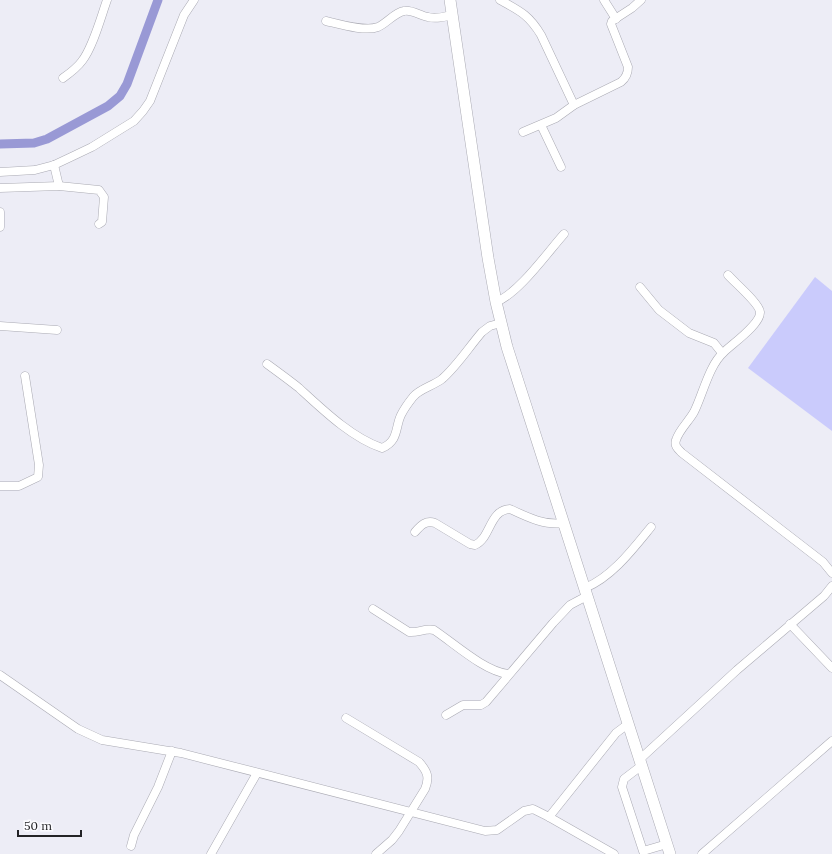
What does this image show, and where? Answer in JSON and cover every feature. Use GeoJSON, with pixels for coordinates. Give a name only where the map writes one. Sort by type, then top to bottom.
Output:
{"type":"FeatureCollection","features":[{"type":"Feature","properties":{"kind":"street"},"geometry":{"type":"LineString","coordinates":[[63,78],[78,67],[87,54],[107,0]]}},
{"type":"Feature","properties":{"kind":"street"},"geometry":{"type":"LineString","coordinates":[[0,172],[35,170],[54,165],[92,147],[134,121],[144,111],[150,101],[184,15],[194,0]]}},
{"type":"Feature","properties":{"kind":"street"},"geometry":{"type":"LineString","coordinates":[[450,0],[496,302],[507,347],[640,763],[669,849],[643,850],[622,787],[624,779],[640,763],[736,670],[824,596],[832,586]]}},
{"type":"Feature","properties":{"kind":"street"},"geometry":{"type":"LineString","coordinates":[[500,0],[529,17],[535,25],[542,35],[574,105]]}},
{"type":"Feature","properties":{"kind":"street"},"geometry":{"type":"LineString","coordinates":[[604,0],[616,19]]}},
{"type":"Feature","properties":{"kind":"street"},"geometry":{"type":"LineString","coordinates":[[523,132],[556,118],[574,105],[621,82],[626,78],[628,67],[611,24],[612,21],[632,8],[641,0]]}},
{"type":"Feature","properties":{"kind":"street"},"geometry":{"type":"LineString","coordinates":[[326,21],[370,28],[378,27],[398,13],[405,11],[411,11],[429,18],[452,15]]}},
{"type":"Feature","properties":{"kind":"street"},"geometry":{"type":"LineString","coordinates":[[541,125],[561,167]]}},
{"type":"Feature","properties":{"kind":"street"},"geometry":{"type":"LineString","coordinates":[[54,165],[59,186]]}},
{"type":"Feature","properties":{"kind":"street"},"geometry":{"type":"LineString","coordinates":[[0,188],[59,186],[99,190],[104,196],[102,222],[99,224]]}},
{"type":"Feature","properties":{"kind":"street"},"geometry":{"type":"LineString","coordinates":[[0,212],[0,227]]}},
{"type":"Feature","properties":{"kind":"street"},"geometry":{"type":"LineString","coordinates":[[496,302],[509,295],[564,234]]}},
{"type":"Feature","properties":{"kind":"street"},"geometry":{"type":"LineString","coordinates":[[728,276],[756,303],[760,311],[758,320],[722,353],[714,365],[694,412],[677,436],[675,441],[676,445],[682,452],[823,562],[832,573]]}},
{"type":"Feature","properties":{"kind":"street"},"geometry":{"type":"LineString","coordinates":[[640,287],[659,310],[689,333],[714,343],[722,353]]}},
{"type":"Feature","properties":{"kind":"street"},"geometry":{"type":"LineString","coordinates":[[267,364],[299,388],[316,405],[348,429],[372,445],[382,448],[386,446],[394,437],[398,428],[400,416],[413,397],[418,392],[431,386],[442,378],[482,332],[490,326],[501,323]]}},
{"type":"Feature","properties":{"kind":"street"},"geometry":{"type":"LineString","coordinates":[[0,326],[57,330]]}},
{"type":"Feature","properties":{"kind":"street"},"geometry":{"type":"LineString","coordinates":[[0,486],[19,486],[38,477],[39,473],[25,376]]}},
{"type":"Feature","properties":{"kind":"street"},"geometry":{"type":"LineString","coordinates":[[415,532],[425,523],[435,523],[470,544],[475,545],[482,540],[493,519],[504,509],[510,509],[540,521],[558,524],[564,522]]}},
{"type":"Feature","properties":{"kind":"street"},"geometry":{"type":"LineString","coordinates":[[446,715],[463,705],[481,705],[486,702],[508,674],[553,623],[570,605],[617,565],[651,527]]}},
{"type":"Feature","properties":{"kind":"street"},"geometry":{"type":"LineString","coordinates":[[373,609],[409,632],[427,629],[434,630],[485,666],[499,673],[508,674]]}},
{"type":"Feature","properties":{"kind":"street"},"geometry":{"type":"LineString","coordinates":[[790,624],[832,668]]}},
{"type":"Feature","properties":{"kind":"street"},"geometry":{"type":"LineString","coordinates":[[0,675],[64,720],[91,736],[109,741],[172,751],[257,774],[485,831],[497,830],[524,811],[533,809],[614,854]]}},
{"type":"Feature","properties":{"kind":"street"},"geometry":{"type":"LineString","coordinates":[[346,718],[419,762],[428,775],[428,782],[411,813],[392,840],[376,854]]}},
{"type":"Feature","properties":{"kind":"street"},"geometry":{"type":"LineString","coordinates":[[549,817],[616,733],[628,724]]}},
{"type":"Feature","properties":{"kind":"street"},"geometry":{"type":"LineString","coordinates":[[702,854],[832,741]]}},
{"type":"Feature","properties":{"kind":"street"},"geometry":{"type":"LineString","coordinates":[[131,846],[134,835],[158,786],[172,751]]}},
{"type":"Feature","properties":{"kind":"street"},"geometry":{"type":"LineString","coordinates":[[211,854],[257,774]]}},
{"type":"Feature","properties":{"kind":"shaded area"},"geometry":{"type":"Polygon","coordinates":[[[815,277],[832,291],[832,431],[748,368],[815,277]]]}},
{"type":"Feature","properties":{"kind":"waterway"},"geometry":{"type":"LineString","coordinates":[[0,144],[34,143],[47,139],[108,106],[120,96],[127,84],[158,0]]}}]}
